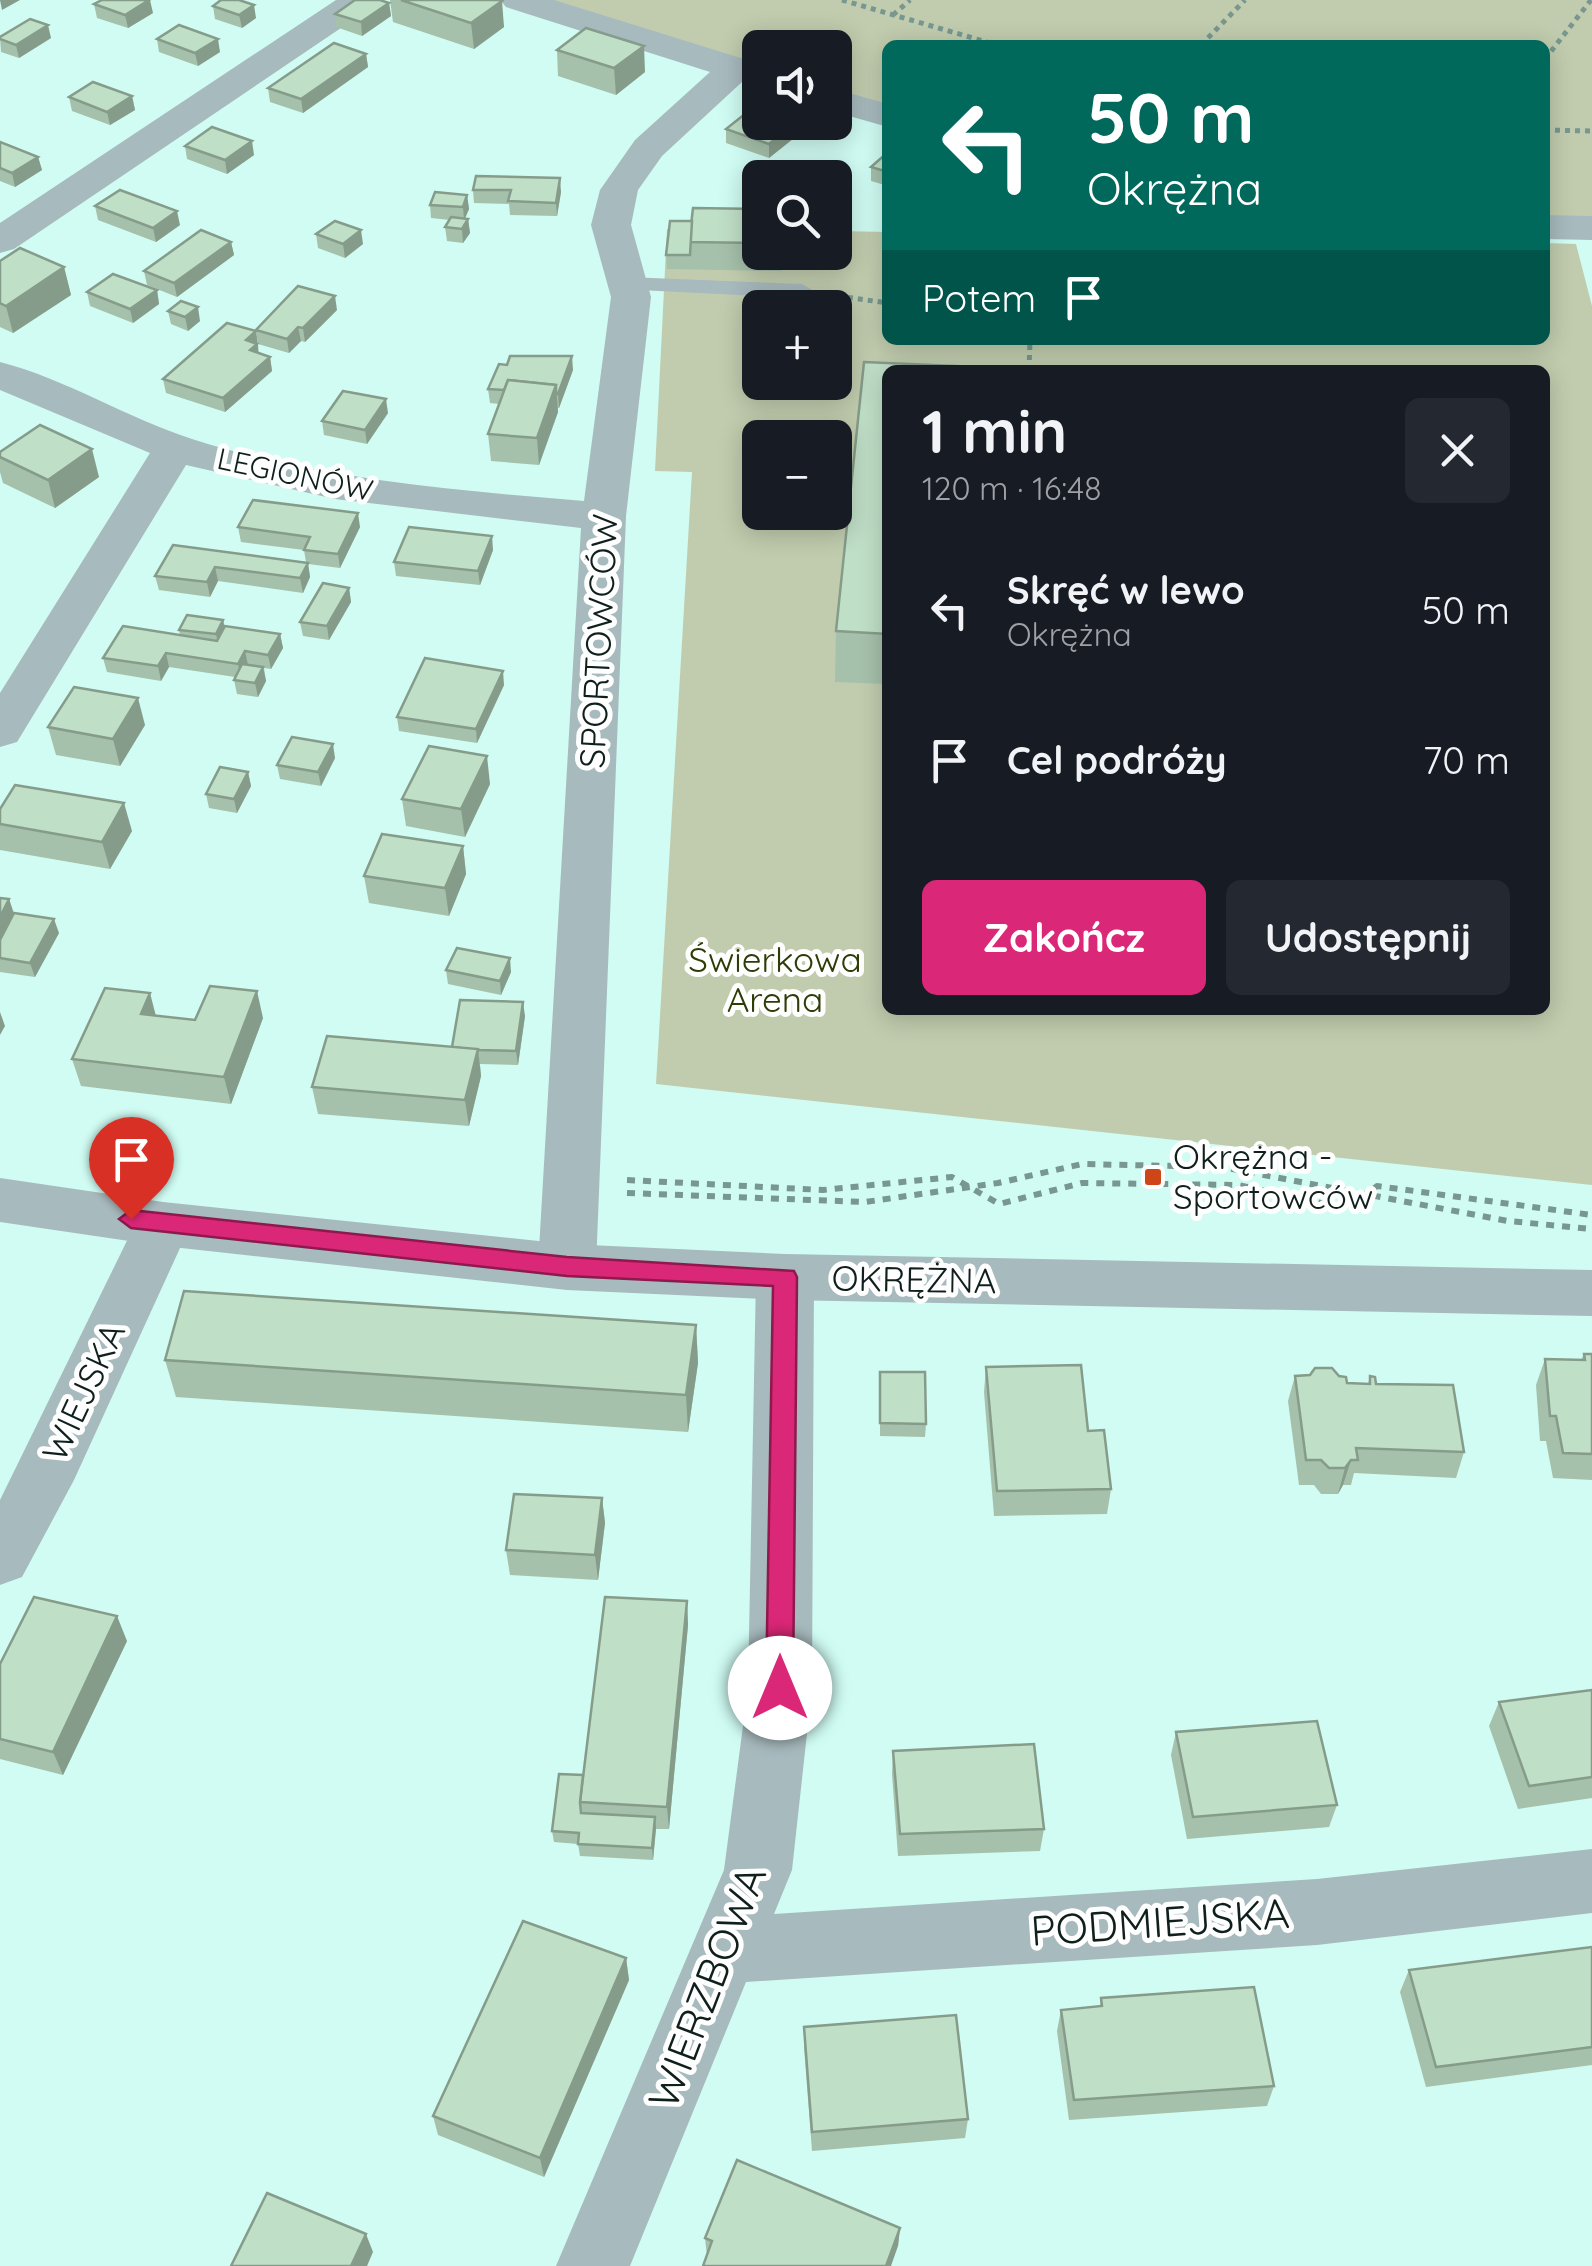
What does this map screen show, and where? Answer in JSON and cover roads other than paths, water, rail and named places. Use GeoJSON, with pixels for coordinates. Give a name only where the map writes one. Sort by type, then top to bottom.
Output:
{"type":"FeatureCollection","features":[{"type":"Feature","properties":{"kind":"street"},"geometry":{"type":"LineString","coordinates":[[0,241],[360,0]]}},
{"type":"Feature","properties":{"kind":"street"},"geometry":{"type":"LineString","coordinates":[[518,0],[742,70]]}},
{"type":"Feature","properties":{"kind":"street","name":"SPORTOWCÓW"},"geometry":{"type":"LineString","coordinates":[[567,1267],[604,516],[631,297],[611,225],[619,190],[648,148],[742,77]]}},
{"type":"Feature","properties":{"kind":"street"},"geometry":{"type":"LineString","coordinates":[[852,105],[882,114]]}},
{"type":"Feature","properties":{"kind":"street"},"geometry":{"type":"LineString","coordinates":[[1550,227],[1592,228]]}},
{"type":"Feature","properties":{"kind":"street","name":"LEGIONÓW"},"geometry":{"type":"LineString","coordinates":[[0,376],[176,448],[287,476],[418,500],[604,516]]}},
{"type":"Feature","properties":{"kind":"street"},"geometry":{"type":"LineString","coordinates":[[0,731],[176,448]]}},
{"type":"Feature","properties":{"kind":"street","name":"OKRĘŻNA"},"geometry":{"type":"LineString","coordinates":[[0,1200],[163,1224],[567,1267],[786,1277],[1592,1294]]}},
{"type":"Feature","properties":{"kind":"street","name":"WIEJSKA"},"geometry":{"type":"LineString","coordinates":[[0,1558],[43,1480],[163,1224]]}},
{"type":"Feature","properties":{"kind":"street","name":"WIERZBOWA"},"geometry":{"type":"LineString","coordinates":[[593,2266],[758,1870],[780,1688],[786,1277]]}},
{"type":"Feature","properties":{"kind":"street","name":"PODMIEJSKA"},"geometry":{"type":"LineString","coordinates":[[726,1950],[1317,1912],[1592,1881]]}},
{"type":"Feature","properties":{"kind":"lane"},"geometry":{"type":"LineString","coordinates":[[628,284],[758,290]]}},
{"type":"Feature","properties":{"kind":"place","name":"Okrężna - Sportowców"},"geometry":{"type":"Point","coordinates":[1153,1177]}},
{"type":"Feature","properties":{"kind":"park label","name":"Świerkowa Arena"},"geometry":{"type":"Point","coordinates":[775,980]}}]}
